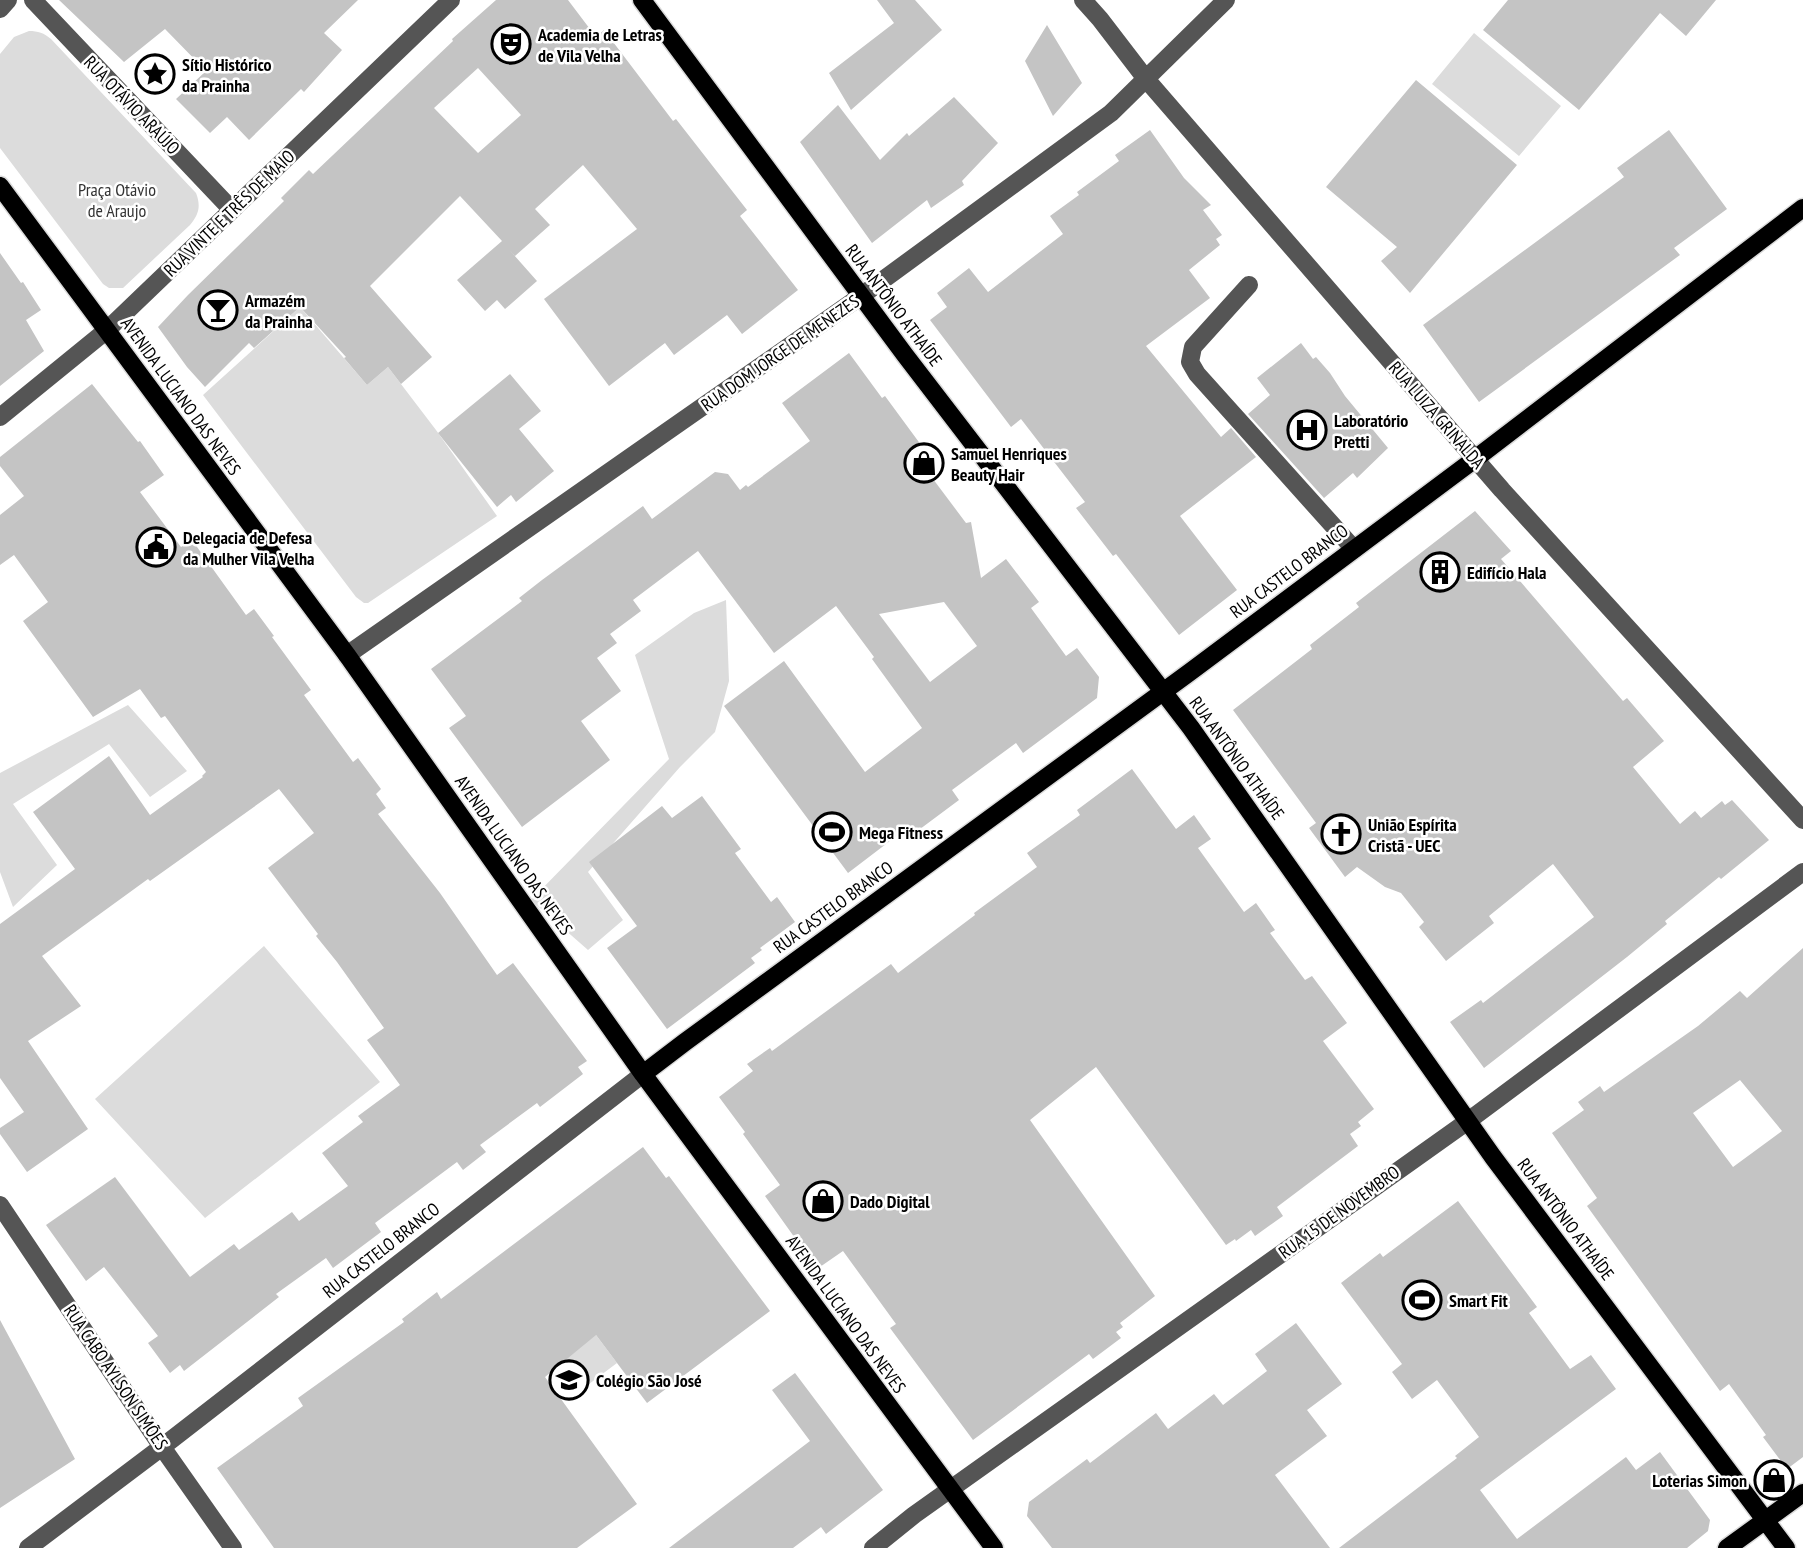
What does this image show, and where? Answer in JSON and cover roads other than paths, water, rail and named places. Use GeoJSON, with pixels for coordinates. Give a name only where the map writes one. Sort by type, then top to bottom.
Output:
{"type":"FeatureCollection","features":[{"type":"Feature","properties":{"kind":"main road","name":"RUA ANTÔNIO ATHAÍDE"},"geometry":{"type":"LineString","coordinates":[[642,0],[861,296],[1191,728],[1468,1121],[1786,1548]]}},
{"type":"Feature","properties":{"kind":"main road","name":"AVENIDA LUCIANO DAS NEVES"},"geometry":{"type":"LineString","coordinates":[[0,186],[347,655],[643,1074],[994,1548]]}},
{"type":"Feature","properties":{"kind":"main road","name":"RUA CASTELO BRANCO"},"geometry":{"type":"LineString","coordinates":[[643,1074],[1475,459],[1803,208]]}},
{"type":"Feature","properties":{"kind":"main road"},"geometry":{"type":"LineString","coordinates":[[1727,1548],[1803,1493]]}},
{"type":"Feature","properties":{"kind":"street"},"geometry":{"type":"LineString","coordinates":[[0,9],[8,0]]}},
{"type":"Feature","properties":{"kind":"street","name":"RUA OTÁVIO ARAÚJO"},"geometry":{"type":"LineString","coordinates":[[33,0],[232,210]]}},
{"type":"Feature","properties":{"kind":"street","name":"RUA VINTE E TRÊS DE MAIO"},"geometry":{"type":"LineString","coordinates":[[0,417],[107,330],[451,0]]}},
{"type":"Feature","properties":{"kind":"street","name":"RUA LUIZA GRINALDA"},"geometry":{"type":"LineString","coordinates":[[1083,0],[1146,79],[1475,459],[1803,820]]}},
{"type":"Feature","properties":{"kind":"street","name":"RUA DOM JORGE DE MENEZES"},"geometry":{"type":"LineString","coordinates":[[347,655],[861,296],[1111,113],[1226,0]]}},
{"type":"Feature","properties":{"kind":"street"},"geometry":{"type":"LineString","coordinates":[[1249,285],[1192,347],[1190,362],[1197,374],[1354,549]]}},
{"type":"Feature","properties":{"kind":"street","name":"RUA 15 DE NOVEMBRO"},"geometry":{"type":"LineString","coordinates":[[873,1548],[950,1489],[1468,1121],[1803,872]]}},
{"type":"Feature","properties":{"kind":"street","name":"RUA CASTELO BRANCO"},"geometry":{"type":"LineString","coordinates":[[28,1548],[163,1447],[643,1074]]}},
{"type":"Feature","properties":{"kind":"street","name":"RUA CABO AYLSON SIMÕES"},"geometry":{"type":"LineString","coordinates":[[0,1205],[233,1548]]}},
{"type":"Feature","properties":{"kind":"place","name":"Academia de Letras de Vila Velha"},"geometry":{"type":"Point","coordinates":[511,44]}},
{"type":"Feature","properties":{"kind":"place","name":"Sítio Histórico da Prainha"},"geometry":{"type":"Point","coordinates":[155,74]}},
{"type":"Feature","properties":{"kind":"place","name":"Armazém da Prainha"},"geometry":{"type":"Point","coordinates":[218,310]}},
{"type":"Feature","properties":{"kind":"place","name":"Laboratório Pretti"},"geometry":{"type":"Point","coordinates":[1307,430]}},
{"type":"Feature","properties":{"kind":"place","name":"Samuel Henriques Beauty Hair"},"geometry":{"type":"Point","coordinates":[924,463]}},
{"type":"Feature","properties":{"kind":"place","name":"Delegacia de Defesa da Mulher Vila Velha"},"geometry":{"type":"Point","coordinates":[156,547]}},
{"type":"Feature","properties":{"kind":"place","name":"Edifício Hala"},"geometry":{"type":"Point","coordinates":[1440,572]}},
{"type":"Feature","properties":{"kind":"place","name":"Mega Fitness"},"geometry":{"type":"Point","coordinates":[832,832]}},
{"type":"Feature","properties":{"kind":"place","name":"União Espírita Cristã - UEC"},"geometry":{"type":"Point","coordinates":[1341,834]}},
{"type":"Feature","properties":{"kind":"place","name":"Dado Digital"},"geometry":{"type":"Point","coordinates":[823,1201]}},
{"type":"Feature","properties":{"kind":"place","name":"Smart Fit"},"geometry":{"type":"Point","coordinates":[1422,1300]}},
{"type":"Feature","properties":{"kind":"place","name":"Colégio São José"},"geometry":{"type":"Point","coordinates":[569,1380]}},
{"type":"Feature","properties":{"kind":"place","name":"Loterias Simon"},"geometry":{"type":"Point","coordinates":[1774,1480]}},
{"type":"Feature","properties":{"kind":"park label","name":"Praça Otávio de Araujo"},"geometry":{"type":"Point","coordinates":[117,199]}}]}
